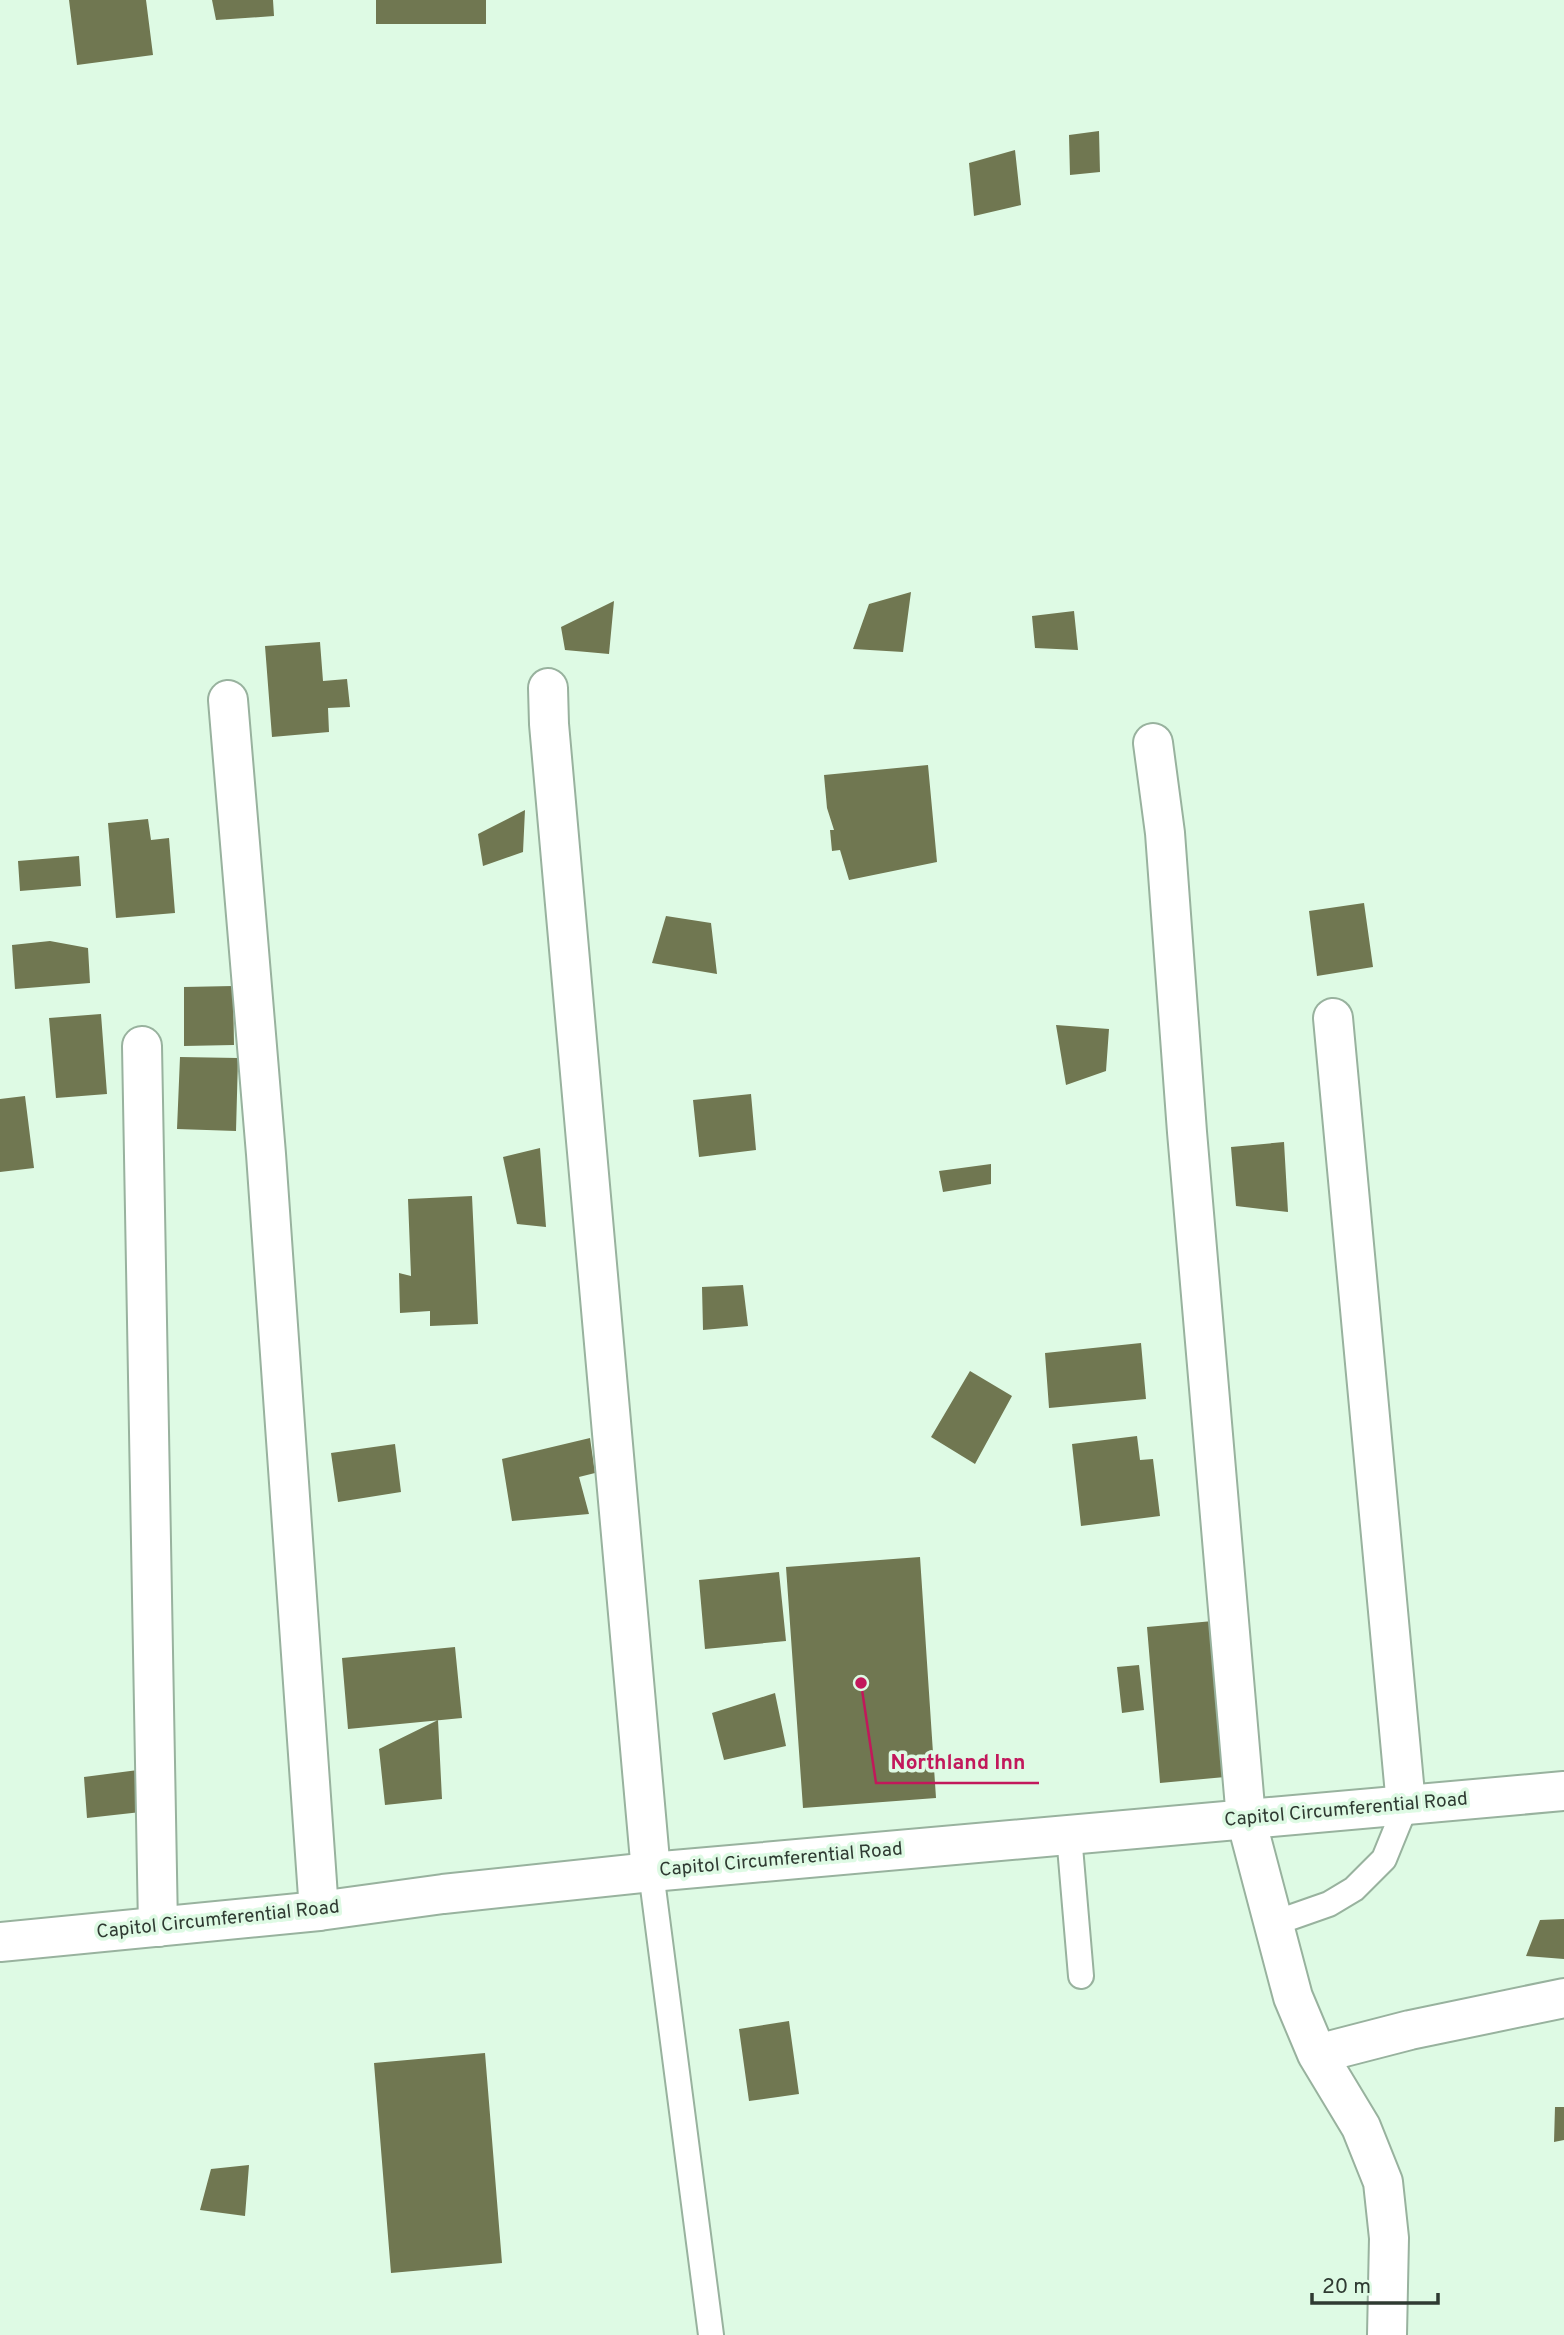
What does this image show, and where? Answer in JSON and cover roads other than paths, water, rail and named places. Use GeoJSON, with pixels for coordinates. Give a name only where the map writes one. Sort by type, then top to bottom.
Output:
{"type":"FeatureCollection","features":[{"type":"Feature","properties":{"kind":"street"},"geometry":{"type":"LineString","coordinates":[[548,688],[651,1872]]}},
{"type":"Feature","properties":{"kind":"street"},"geometry":{"type":"LineString","coordinates":[[228,700],[267,1168],[319,1911]]}},
{"type":"Feature","properties":{"kind":"street"},"geometry":{"type":"LineString","coordinates":[[1153,743],[1165,833],[1187,1132],[1246,1819],[1293,1997],[1317,2054],[1361,2127],[1383,2182],[1389,2238],[1387,2335]]}},
{"type":"Feature","properties":{"kind":"street"},"geometry":{"type":"LineString","coordinates":[[1332,1018],[1406,1805]]}},
{"type":"Feature","properties":{"kind":"street"},"geometry":{"type":"LineString","coordinates":[[142,1046],[158,1927]]}},
{"type":"Feature","properties":{"kind":"street","name":"Capitol Circumferential Road"},"geometry":{"type":"LineString","coordinates":[[0,1942],[319,1911],[443,1894],[651,1872],[1564,1791]]}},
{"type":"Feature","properties":{"kind":"street"},"geometry":{"type":"LineString","coordinates":[[1317,2054],[1410,2030],[1564,1998]]}},
{"type":"Feature","properties":{"kind":"lane"},"geometry":{"type":"LineString","coordinates":[[1272,1924],[1329,1904],[1354,1889],[1384,1858],[1406,1805]]}},
{"type":"Feature","properties":{"kind":"lane"},"geometry":{"type":"LineString","coordinates":[[1069,1835],[1081,1976]]}},
{"type":"Feature","properties":{"kind":"lane"},"geometry":{"type":"LineString","coordinates":[[651,1872],[710,2335]]}},
{"type":"Feature","properties":{"kind":"place","name":"Northland Inn"},"geometry":{"type":"Point","coordinates":[861,1683]}}]}
